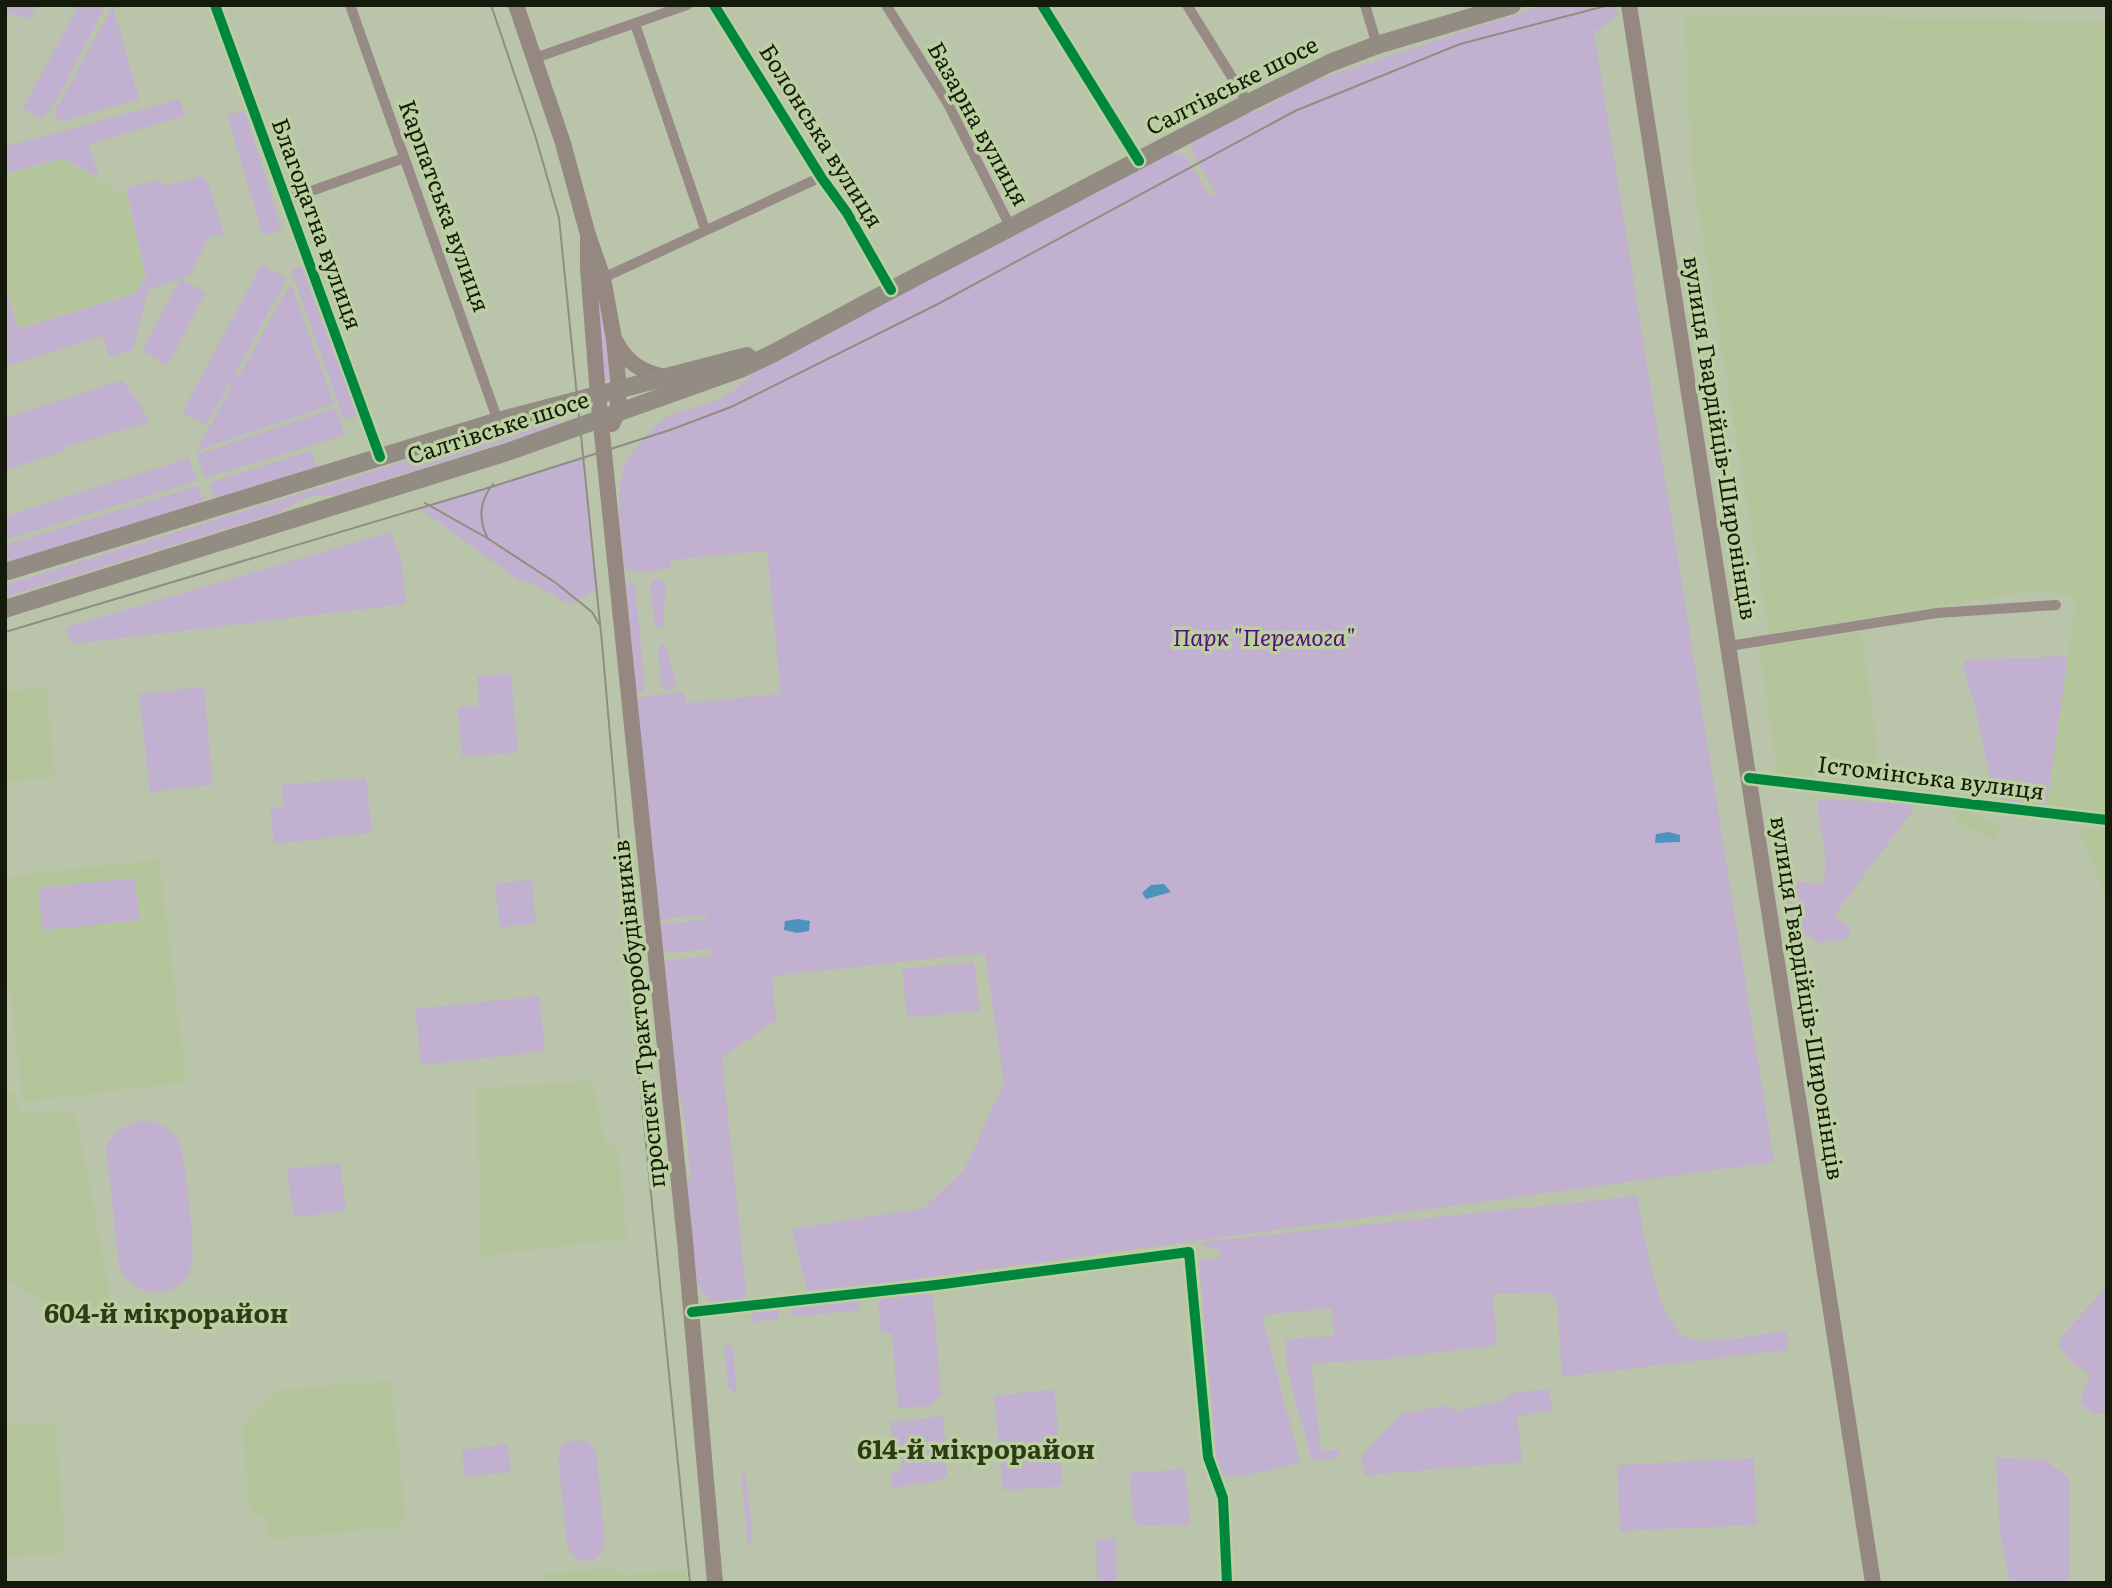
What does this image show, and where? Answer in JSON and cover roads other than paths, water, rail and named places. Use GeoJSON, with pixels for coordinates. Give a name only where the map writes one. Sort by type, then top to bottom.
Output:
{"type":"FeatureCollection","features":[{"type":"Feature","properties":{"kind":"main road","name":"проспект Тракторобудівників"},"geometry":{"type":"LineString","coordinates":[[516,5],[563,144],[603,278],[614,339],[619,390],[603,440],[692,1312],[715,1583]]}},
{"type":"Feature","properties":{"kind":"main road","name":"Салтівське шосе"},"geometry":{"type":"LineString","coordinates":[[5,609],[510,451],[740,369],[1248,103],[1330,63],[1377,45],[1494,8],[1512,5]]}},
{"type":"Feature","properties":{"kind":"main road","name":"вулиця Гвардійців-Широнінців"},"geometry":{"type":"LineString","coordinates":[[1629,5],[1874,1583]]}},
{"type":"Feature","properties":{"kind":"main road","name":"проспект Тракторобудівників"},"geometry":{"type":"LineString","coordinates":[[588,235],[598,395],[609,417]]}},
{"type":"Feature","properties":{"kind":"main road"},"geometry":{"type":"LineString","coordinates":[[614,339],[622,354],[634,365],[665,377]]}},
{"type":"Feature","properties":{"kind":"main road","name":"Салтівське шосе"},"geometry":{"type":"LineString","coordinates":[[5,572],[499,421],[750,355],[800,339]]}},
{"type":"Feature","properties":{"kind":"street","name":"Благодатна вулиця"},"geometry":{"type":"LineString","coordinates":[[215,5],[380,457]]}},
{"type":"Feature","properties":{"kind":"street","name":"Карпатська вулиця"},"geometry":{"type":"LineString","coordinates":[[350,5],[499,421]]}},
{"type":"Feature","properties":{"kind":"street"},"geometry":{"type":"LineString","coordinates":[[535,58],[687,5]]}},
{"type":"Feature","properties":{"kind":"street","name":"Болонська вулиця"},"geometry":{"type":"LineString","coordinates":[[714,5],[821,177],[847,213],[891,289]]}},
{"type":"Feature","properties":{"kind":"street","name":"Базарна вулиця"},"geometry":{"type":"LineString","coordinates":[[886,5],[947,102],[1011,228]]}},
{"type":"Feature","properties":{"kind":"street"},"geometry":{"type":"LineString","coordinates":[[1042,5],[1139,161]]}},
{"type":"Feature","properties":{"kind":"street"},"geometry":{"type":"LineString","coordinates":[[1187,5],[1248,103]]}},
{"type":"Feature","properties":{"kind":"street"},"geometry":{"type":"LineString","coordinates":[[1365,5],[1377,45]]}},
{"type":"Feature","properties":{"kind":"street"},"geometry":{"type":"LineString","coordinates":[[635,24],[705,229]]}},
{"type":"Feature","properties":{"kind":"street"},"geometry":{"type":"LineString","coordinates":[[286,200],[404,158]]}},
{"type":"Feature","properties":{"kind":"street"},"geometry":{"type":"LineString","coordinates":[[603,278],[821,177]]}},
{"type":"Feature","properties":{"kind":"street"},"geometry":{"type":"LineString","coordinates":[[1729,646],[1937,613],[2056,605]]}},
{"type":"Feature","properties":{"kind":"street","name":"Істомінська вулиця"},"geometry":{"type":"LineString","coordinates":[[1749,778],[2107,820]]}},
{"type":"Feature","properties":{"kind":"street"},"geometry":{"type":"LineString","coordinates":[[692,1312],[936,1285],[1189,1252],[1208,1457],[1220,1488],[1224,1509],[1227,1583]]}},
{"type":"Feature","properties":{"kind":"water"},"geometry":{"type":"Polygon","coordinates":[[[1669,832],[1680,835],[1680,842],[1655,843],[1656,834],[1669,832]]]}},
{"type":"Feature","properties":{"kind":"water"},"geometry":{"type":"Polygon","coordinates":[[[1164,884],[1171,892],[1146,899],[1142,893],[1151,885],[1164,884]]]}},
{"type":"Feature","properties":{"kind":"water"},"geometry":{"type":"Polygon","coordinates":[[[785,921],[810,921],[809,931],[797,933],[784,930],[785,921]]]}},
{"type":"Feature","properties":{"kind":"tram line"},"geometry":{"type":"LineString","coordinates":[[491,5],[535,135],[559,218],[602,643],[642,1104],[690,1583]]}},
{"type":"Feature","properties":{"kind":"tram line"},"geometry":{"type":"LineString","coordinates":[[5,632],[491,487],[670,430],[731,407],[936,305],[1295,111],[1460,44],[1609,5]]}},
{"type":"Feature","properties":{"kind":"tram line"},"geometry":{"type":"LineString","coordinates":[[488,539],[481,518],[485,497],[493,484]]}},
{"type":"Feature","properties":{"kind":"tram line"},"geometry":{"type":"LineString","coordinates":[[425,503],[487,538],[556,583],[592,612],[599,624]]}},
{"type":"Feature","properties":{"kind":"district","name":"604-й мікрорайон"},"geometry":{"type":"Point","coordinates":[166,1314]}},
{"type":"Feature","properties":{"kind":"district","name":"614-й мікрорайон"},"geometry":{"type":"Point","coordinates":[976,1450]}},
{"type":"Feature","properties":{"kind":"park label","name":"Парк \"Перемога\""},"geometry":{"type":"Point","coordinates":[1264,638]}}]}
